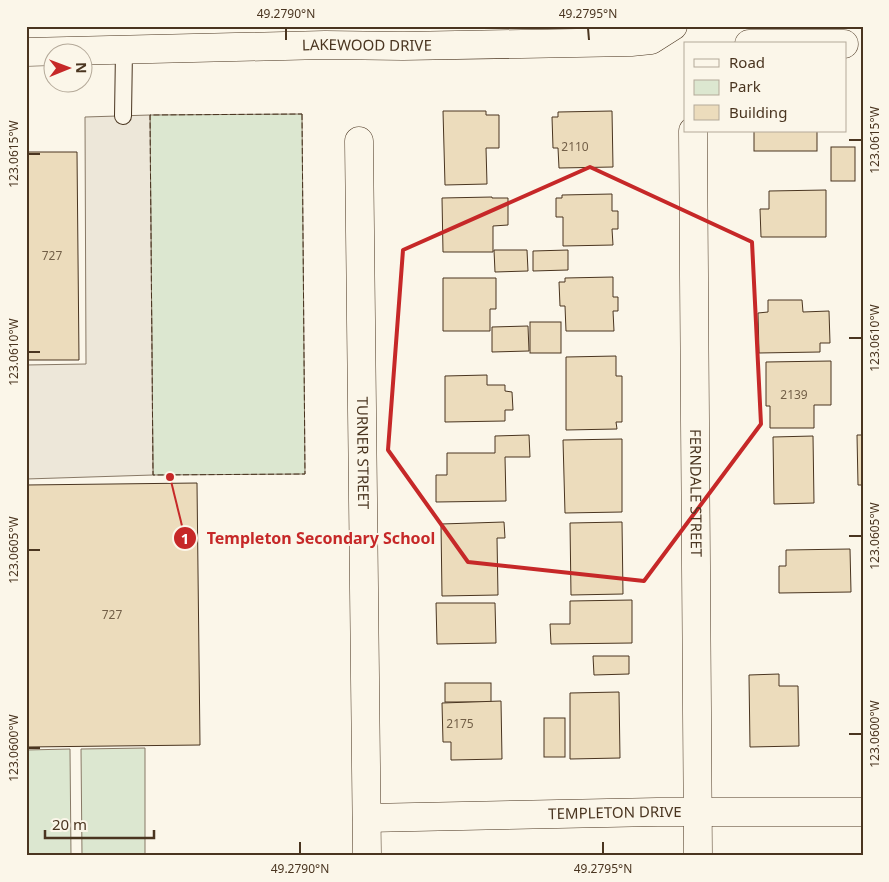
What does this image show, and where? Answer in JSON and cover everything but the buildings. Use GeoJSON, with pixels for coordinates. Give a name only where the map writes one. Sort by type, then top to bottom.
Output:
{"type":"FeatureCollection","features":[{"type":"Feature","properties":{"kind":"street","name":"LAKEWOOD DRIVE"},"geometry":{"type":"LineString","coordinates":[[26,52],[124,50],[359,36],[631,42],[652,40],[673,26]]}},
{"type":"Feature","properties":{"kind":"street"},"geometry":{"type":"LineString","coordinates":[[846,44],[863,44]]}},
{"type":"Feature","properties":{"kind":"street","name":"FERNDALE STREET"},"geometry":{"type":"LineString","coordinates":[[693,132],[698,856]]}},
{"type":"Feature","properties":{"kind":"street","name":"TURNER STREET"},"geometry":{"type":"LineString","coordinates":[[359,141],[367,856]]}},
{"type":"Feature","properties":{"kind":"street","name":"TEMPLETON DRIVE"},"geometry":{"type":"LineString","coordinates":[[367,818],[697,811],[863,812]]}},
{"type":"Feature","properties":{"kind":"lane"},"geometry":{"type":"LineString","coordinates":[[123,116],[124,50]]}},
{"type":"Feature","properties":{"kind":"highlighted area"},"geometry":{"type":"Polygon","coordinates":[[[590,167],[752,242],[761,424],[644,581],[468,562],[388,450],[403,250],[590,167]]]}},
{"type":"Feature","properties":{"kind":"green space"},"geometry":{"type":"Polygon","coordinates":[[[302,114],[305,474],[153,475],[150,115],[302,114]]]}},
{"type":"Feature","properties":{"kind":"green space"},"geometry":{"type":"Polygon","coordinates":[[[145,748],[145,855],[82,856],[81,749],[145,748]]]}},
{"type":"Feature","properties":{"kind":"green space"},"geometry":{"type":"Polygon","coordinates":[[[70,749],[71,856],[26,856],[26,750],[70,749]]]}},
{"type":"Feature","properties":{"kind":"shaded area"},"geometry":{"type":"Polygon","coordinates":[[[150,115],[153,475],[26,479],[26,365],[86,364],[85,117],[150,115]]]}},
{"type":"Feature","properties":{"kind":"fence"},"geometry":{"type":"LineString","coordinates":[[302,114],[305,474],[153,475],[150,115],[302,114]]}},
{"type":"Feature","properties":{"kind":"place","name":"Templeton Secondary School"},"geometry":{"type":"Point","coordinates":[170,477]}}]}
